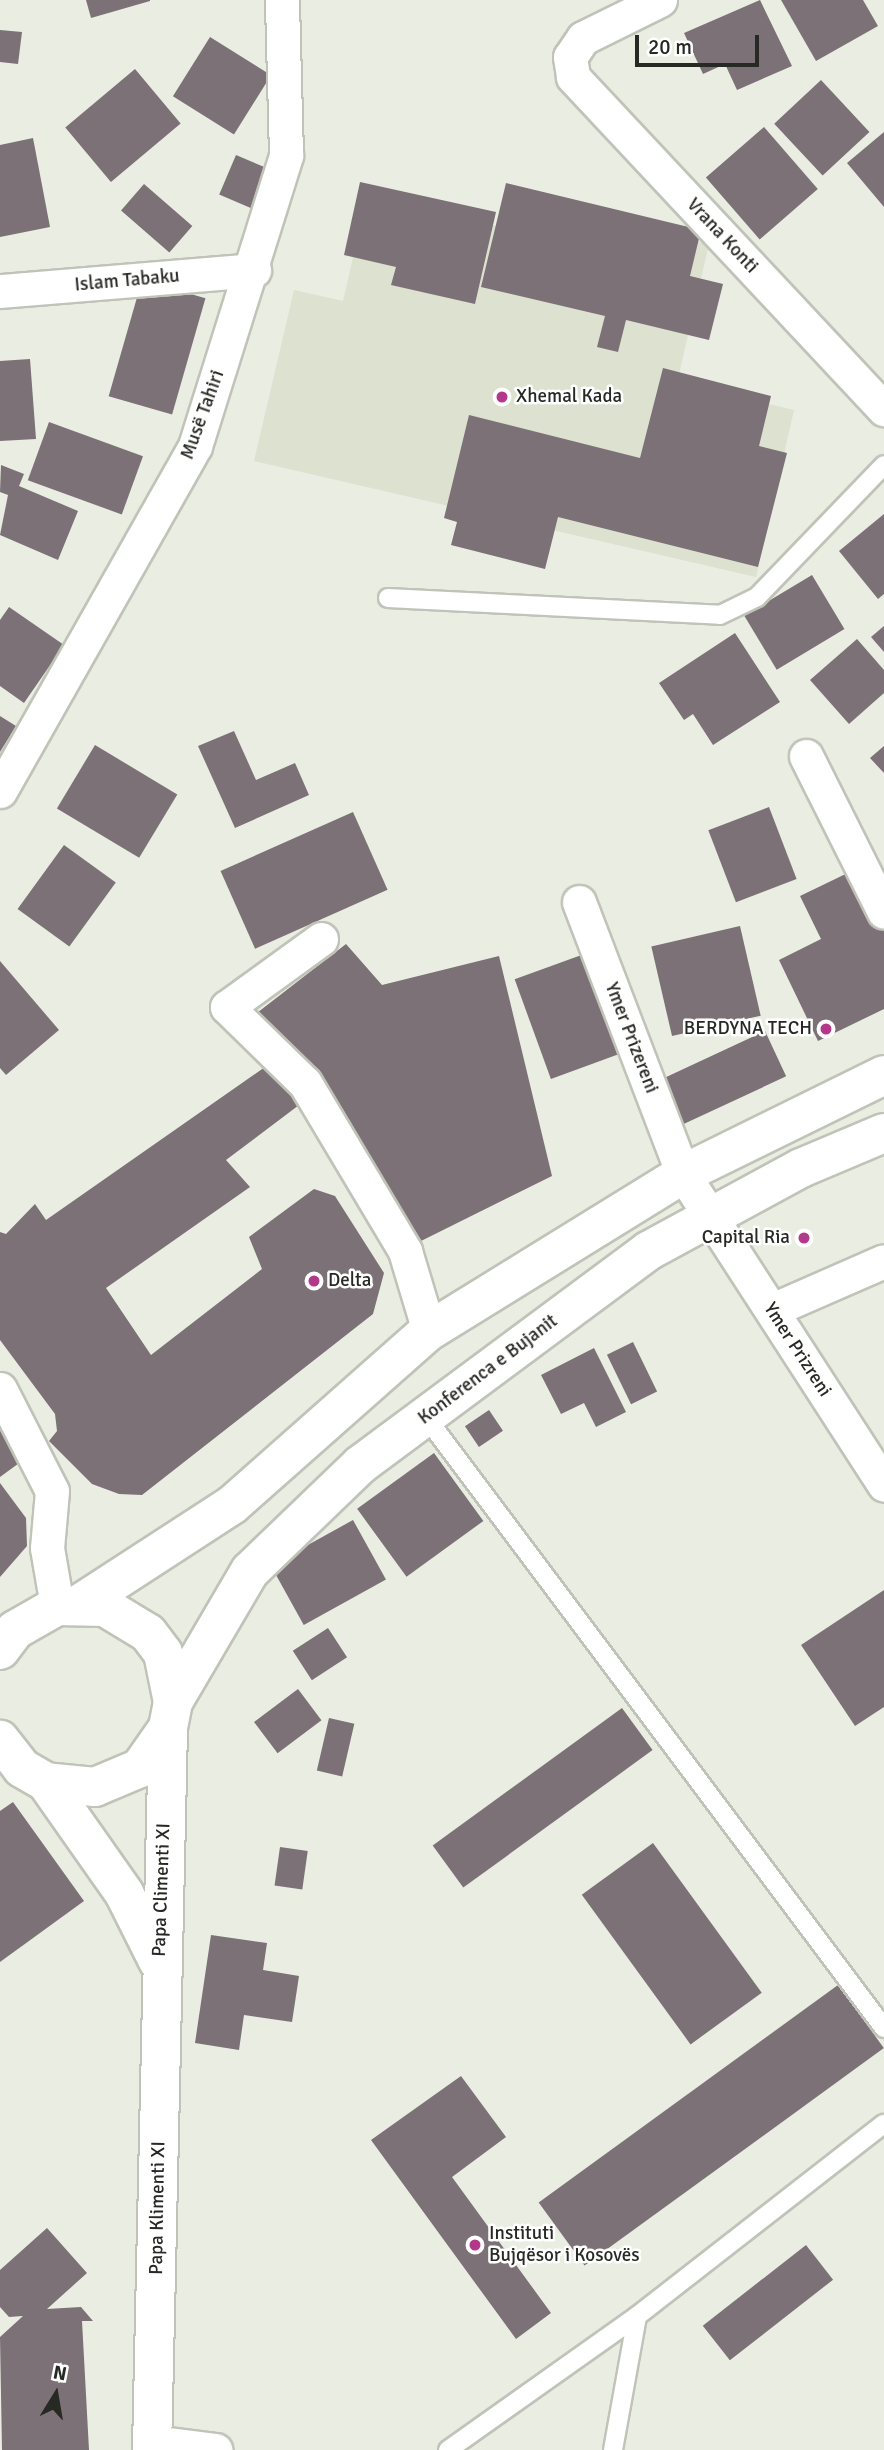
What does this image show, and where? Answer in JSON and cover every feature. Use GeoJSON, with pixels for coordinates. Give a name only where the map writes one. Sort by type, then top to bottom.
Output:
{"type":"FeatureCollection","features":[{"type":"Feature","properties":{"kind":"main road"},"geometry":{"type":"LineString","coordinates":[[5,1640],[69,1605],[232,1505],[429,1331],[683,1174],[884,1075]]}},
{"type":"Feature","properties":{"kind":"main road","name":"Konferenca e Bujanit"},"geometry":{"type":"LineString","coordinates":[[17,1764],[70,1788],[118,1781],[140,1768],[250,1571],[360,1465],[648,1251],[712,1215],[884,1133]]}},
{"type":"Feature","properties":{"kind":"main road","name":"Papa Climenti XI"},"geometry":{"type":"LineString","coordinates":[[69,1605],[117,1612],[148,1633],[167,1665],[171,1715],[161,1966]]}},
{"type":"Feature","properties":{"kind":"main road","name":"Papa Climenti XI"},"geometry":{"type":"LineString","coordinates":[[17,1764],[124,1893],[161,1966]]}},
{"type":"Feature","properties":{"kind":"main road","name":"Papa Klimenti XI"},"geometry":{"type":"LineString","coordinates":[[152,2446],[161,1966]]}},
{"type":"Feature","properties":{"kind":"street","name":"Musë Tahiri"},"geometry":{"type":"LineString","coordinates":[[0,791],[194,446],[254,270],[286,155],[282,0]]}},
{"type":"Feature","properties":{"kind":"street","name":"Vrana Konti"},"geometry":{"type":"LineString","coordinates":[[660,0],[583,38],[570,57],[573,77],[884,409]]}},
{"type":"Feature","properties":{"kind":"street","name":"Islam Tabaku"},"geometry":{"type":"LineString","coordinates":[[0,291],[254,270]]}},
{"type":"Feature","properties":{"kind":"street"},"geometry":{"type":"LineString","coordinates":[[806,756],[884,912]]}},
{"type":"Feature","properties":{"kind":"street","name":"Ymer Prizereni"},"geometry":{"type":"LineString","coordinates":[[579,902],[683,1174],[712,1215]]}},
{"type":"Feature","properties":{"kind":"street"},"geometry":{"type":"LineString","coordinates":[[320,939],[227,1007],[305,1083],[405,1251],[429,1331]]}},
{"type":"Feature","properties":{"kind":"street","name":"Ymer Prizreni"},"geometry":{"type":"LineString","coordinates":[[712,1215],[884,1485]]}},
{"type":"Feature","properties":{"kind":"street"},"geometry":{"type":"LineString","coordinates":[[772,1310],[884,1261]]}},
{"type":"Feature","properties":{"kind":"street"},"geometry":{"type":"LineString","coordinates":[[0,1389],[52,1490],[47,1548],[69,1605]]}},
{"type":"Feature","properties":{"kind":"street"},"geometry":{"type":"LineString","coordinates":[[152,2446],[215,2450]]}},
{"type":"Feature","properties":{"kind":"lane"},"geometry":{"type":"LineString","coordinates":[[388,598],[720,615],[757,597],[884,465]]}},
{"type":"Feature","properties":{"kind":"lane"},"geometry":{"type":"LineString","coordinates":[[425,1416],[884,2028]]}},
{"type":"Feature","properties":{"kind":"lane"},"geometry":{"type":"LineString","coordinates":[[448,2450],[637,2316],[884,2124]]}},
{"type":"Feature","properties":{"kind":"lane"},"geometry":{"type":"LineString","coordinates":[[613,2450],[637,2316]]}},
{"type":"Feature","properties":{"kind":"shaded area","name":"Xhemal Kada"},"geometry":{"type":"Polygon","coordinates":[[[367,196],[506,228],[513,199],[709,244],[677,383],[794,410],[756,577],[254,461],[294,290],[343,301],[367,196]]]}},
{"type":"Feature","properties":{"kind":"building"},"geometry":{"type":"Polygon","coordinates":[[[86,0],[150,0],[150,1],[91,18],[86,0]]]}},
{"type":"Feature","properties":{"kind":"building"},"geometry":{"type":"Polygon","coordinates":[[[760,0],[792,66],[737,90],[725,64],[703,74],[684,33],[760,0]]]}},
{"type":"Feature","properties":{"kind":"building"},"geometry":{"type":"Polygon","coordinates":[[[781,0],[863,0],[878,26],[816,61],[781,0]]]}},
{"type":"Feature","properties":{"kind":"building"},"geometry":{"type":"Polygon","coordinates":[[[0,30],[22,32],[18,64],[0,62],[0,30]]]}},
{"type":"Feature","properties":{"kind":"building"},"geometry":{"type":"Polygon","coordinates":[[[210,37],[271,75],[234,135],[173,96],[210,37]]]}},
{"type":"Feature","properties":{"kind":"building"},"geometry":{"type":"Polygon","coordinates":[[[135,69],[181,123],[111,182],[65,127],[135,69]]]}},
{"type":"Feature","properties":{"kind":"building"},"geometry":{"type":"Polygon","coordinates":[[[821,80],[869,132],[823,176],[774,124],[821,80]]]}},
{"type":"Feature","properties":{"kind":"building"},"geometry":{"type":"Polygon","coordinates":[[[764,127],[818,189],[760,239],[706,178],[764,127]]]}},
{"type":"Feature","properties":{"kind":"building"},"geometry":{"type":"Polygon","coordinates":[[[884,132],[884,207],[847,163],[884,132]]]}},
{"type":"Feature","properties":{"kind":"building"},"geometry":{"type":"Polygon","coordinates":[[[33,138],[50,227],[0,237],[0,145],[33,138]]]}},
{"type":"Feature","properties":{"kind":"building"},"geometry":{"type":"Polygon","coordinates":[[[236,155],[271,170],[254,209],[219,195],[236,155]]]}},
{"type":"Feature","properties":{"kind":"building"},"geometry":{"type":"Polygon","coordinates":[[[360,182],[496,212],[475,304],[391,285],[396,267],[344,255],[360,182]]]}},
{"type":"Feature","properties":{"kind":"building"},"geometry":{"type":"Polygon","coordinates":[[[506,183],[701,230],[690,276],[723,284],[709,340],[626,320],[618,352],[597,347],[605,316],[481,287],[506,183]]]}},
{"type":"Feature","properties":{"kind":"building"},"geometry":{"type":"Polygon","coordinates":[[[144,184],[192,226],[169,252],[121,210],[144,184]]]}},
{"type":"Feature","properties":{"kind":"building"},"geometry":{"type":"Polygon","coordinates":[[[142,280],[205,298],[172,415],[109,396],[142,280]]]}},
{"type":"Feature","properties":{"kind":"building"},"geometry":{"type":"Polygon","coordinates":[[[30,359],[36,439],[0,441],[0,361],[30,359]]]}},
{"type":"Feature","properties":{"kind":"building"},"geometry":{"type":"Polygon","coordinates":[[[663,368],[771,396],[759,446],[787,453],[758,567],[558,517],[545,569],[451,545],[457,522],[444,518],[469,415],[640,458],[663,368]]]}},
{"type":"Feature","properties":{"kind":"building"},"geometry":{"type":"Polygon","coordinates":[[[49,422],[143,456],[122,514],[28,480],[49,422]]]}},
{"type":"Feature","properties":{"kind":"building"},"geometry":{"type":"Polygon","coordinates":[[[1,465],[24,474],[19,486],[78,511],[58,560],[0,535],[8,495],[0,492],[1,465]]]}},
{"type":"Feature","properties":{"kind":"building"},"geometry":{"type":"Polygon","coordinates":[[[884,514],[884,594],[878,599],[839,551],[884,514]]]}},
{"type":"Feature","properties":{"kind":"building"},"geometry":{"type":"Polygon","coordinates":[[[812,575],[844,629],[777,670],[744,616],[812,575]]]}},
{"type":"Feature","properties":{"kind":"building"},"geometry":{"type":"Polygon","coordinates":[[[9,607],[64,645],[24,703],[0,686],[0,620],[9,607]]]}},
{"type":"Feature","properties":{"kind":"building"},"geometry":{"type":"Polygon","coordinates":[[[884,626],[884,652],[871,637],[884,626]]]}},
{"type":"Feature","properties":{"kind":"building"},"geometry":{"type":"Polygon","coordinates":[[[735,633],[780,702],[713,745],[693,714],[684,720],[659,683],[735,633]]]}},
{"type":"Feature","properties":{"kind":"building"},"geometry":{"type":"Polygon","coordinates":[[[857,639],[884,670],[884,693],[849,724],[810,680],[857,639]]]}},
{"type":"Feature","properties":{"kind":"building"},"geometry":{"type":"Polygon","coordinates":[[[0,716],[16,726],[0,752],[0,716]]]}},
{"type":"Feature","properties":{"kind":"building"},"geometry":{"type":"Polygon","coordinates":[[[234,731],[256,780],[295,763],[309,795],[235,828],[198,746],[234,731]]]}},
{"type":"Feature","properties":{"kind":"building"},"geometry":{"type":"Polygon","coordinates":[[[95,745],[177,794],[139,858],[57,808],[95,745]]]}},
{"type":"Feature","properties":{"kind":"building"},"geometry":{"type":"Polygon","coordinates":[[[884,746],[884,773],[870,758],[884,746]]]}},
{"type":"Feature","properties":{"kind":"building"},"geometry":{"type":"Polygon","coordinates":[[[769,807],[797,879],[736,902],[708,830],[769,807]]]}},
{"type":"Feature","properties":{"kind":"building"},"geometry":{"type":"Polygon","coordinates":[[[353,812],[388,890],[255,949],[221,871],[353,812]]]}},
{"type":"Feature","properties":{"kind":"building"},"geometry":{"type":"Polygon","coordinates":[[[64,845],[116,883],[69,947],[18,909],[64,845]]]}},
{"type":"Feature","properties":{"kind":"building"},"geometry":{"type":"Polygon","coordinates":[[[858,868],[884,922],[884,1009],[818,1041],[779,960],[821,939],[800,896],[858,868]]]}},
{"type":"Feature","properties":{"kind":"building"},"geometry":{"type":"Polygon","coordinates":[[[740,926],[761,1016],[672,1036],[651,946],[740,926]]]}},
{"type":"Feature","properties":{"kind":"building"},"geometry":{"type":"Polygon","coordinates":[[[346,944],[382,985],[499,956],[552,1176],[415,1244],[349,1120],[253,1016],[346,944]]]}},
{"type":"Feature","properties":{"kind":"building"},"geometry":{"type":"Polygon","coordinates":[[[587,953],[623,1053],[551,1079],[515,979],[587,953]]]}},
{"type":"Feature","properties":{"kind":"building"},"geometry":{"type":"Polygon","coordinates":[[[0,961],[59,1030],[6,1075],[0,1068],[0,961]]]}},
{"type":"Feature","properties":{"kind":"building"},"geometry":{"type":"Polygon","coordinates":[[[765,1031],[786,1076],[678,1127],[657,1081],[765,1031]]]}},
{"type":"Feature","properties":{"kind":"building","name":"Delta"},"geometry":{"type":"Polygon","coordinates":[[[265,1067],[303,1102],[226,1160],[250,1187],[106,1288],[151,1355],[262,1269],[249,1237],[314,1189],[335,1196],[384,1273],[373,1314],[142,1495],[119,1494],[92,1484],[49,1441],[57,1431],[55,1414],[0,1340],[0,1232],[6,1234],[35,1204],[46,1220],[265,1067]]]}},
{"type":"Feature","properties":{"kind":"building"},"geometry":{"type":"Polygon","coordinates":[[[633,1342],[657,1391],[631,1404],[607,1355],[633,1342]]]}},
{"type":"Feature","properties":{"kind":"building"},"geometry":{"type":"Polygon","coordinates":[[[594,1348],[626,1412],[596,1427],[584,1403],[561,1414],[541,1375],[594,1348]]]}},
{"type":"Feature","properties":{"kind":"building"},"geometry":{"type":"Polygon","coordinates":[[[489,1410],[503,1431],[479,1447],[465,1426],[489,1410]]]}},
{"type":"Feature","properties":{"kind":"building"},"geometry":{"type":"Polygon","coordinates":[[[0,1423],[26,1458],[0,1477],[0,1423]]]}},
{"type":"Feature","properties":{"kind":"building"},"geometry":{"type":"Polygon","coordinates":[[[434,1453],[483,1521],[407,1577],[357,1509],[434,1453]]]}},
{"type":"Feature","properties":{"kind":"building"},"geometry":{"type":"Polygon","coordinates":[[[0,1483],[26,1518],[27,1546],[0,1577],[0,1483]]]}},
{"type":"Feature","properties":{"kind":"building"},"geometry":{"type":"Polygon","coordinates":[[[353,1520],[386,1579],[304,1625],[271,1566],[353,1520]]]}},
{"type":"Feature","properties":{"kind":"building"},"geometry":{"type":"Polygon","coordinates":[[[884,1590],[884,1707],[855,1726],[801,1645],[884,1590]]]}},
{"type":"Feature","properties":{"kind":"building"},"geometry":{"type":"Polygon","coordinates":[[[328,1628],[347,1657],[312,1680],[293,1651],[328,1628]]]}},
{"type":"Feature","properties":{"kind":"building"},"geometry":{"type":"Polygon","coordinates":[[[298,1689],[321,1720],[278,1753],[254,1722],[298,1689]]]}},
{"type":"Feature","properties":{"kind":"building"},"geometry":{"type":"Polygon","coordinates":[[[622,1708],[653,1750],[463,1888],[433,1846],[622,1708]]]}},
{"type":"Feature","properties":{"kind":"building"},"geometry":{"type":"Polygon","coordinates":[[[329,1718],[354,1724],[342,1776],[317,1771],[329,1718]]]}},
{"type":"Feature","properties":{"kind":"building"},"geometry":{"type":"Polygon","coordinates":[[[13,1802],[84,1901],[0,1962],[0,1811],[13,1802]]]}},
{"type":"Feature","properties":{"kind":"building"},"geometry":{"type":"Polygon","coordinates":[[[653,1843],[762,1993],[691,2044],[582,1895],[653,1843]]]}},
{"type":"Feature","properties":{"kind":"building"},"geometry":{"type":"Polygon","coordinates":[[[280,1847],[308,1851],[302,1890],[275,1886],[280,1847]]]}},
{"type":"Feature","properties":{"kind":"building"},"geometry":{"type":"Polygon","coordinates":[[[211,1935],[267,1943],[263,1970],[299,1976],[292,2022],[244,2015],[239,2050],[195,2043],[211,1935]]]}},
{"type":"Feature","properties":{"kind":"building"},"geometry":{"type":"Polygon","coordinates":[[[838,1985],[884,2048],[585,2266],[539,2202],[838,1985]]]}},
{"type":"Feature","properties":{"kind":"building","name":"Instituti Bujqësor i Kosovës"},"geometry":{"type":"Polygon","coordinates":[[[461,2076],[506,2137],[452,2177],[551,2313],[516,2339],[371,2140],[461,2076]]]}},
{"type":"Feature","properties":{"kind":"building"},"geometry":{"type":"Polygon","coordinates":[[[47,2228],[87,2273],[47,2309],[81,2307],[93,2321],[82,2321],[89,2450],[2,2450],[0,2337],[23,2316],[9,2317],[0,2307],[0,2270],[47,2228]]]}},
{"type":"Feature","properties":{"kind":"building"},"geometry":{"type":"Polygon","coordinates":[[[806,2245],[833,2280],[730,2360],[703,2326],[806,2245]]]}},
{"type":"Feature","properties":{"kind":"place","name":"Xhemal Kada"},"geometry":{"type":"Point","coordinates":[502,397]}},
{"type":"Feature","properties":{"kind":"place","name":"BERDYNA TECH"},"geometry":{"type":"Point","coordinates":[826,1029]}},
{"type":"Feature","properties":{"kind":"place","name":"Capital Ria"},"geometry":{"type":"Point","coordinates":[804,1238]}},
{"type":"Feature","properties":{"kind":"place","name":"Delta"},"geometry":{"type":"Point","coordinates":[314,1281]}},
{"type":"Feature","properties":{"kind":"place","name":"Instituti Bujqësor i Kosovës"},"geometry":{"type":"Point","coordinates":[475,2245]}}]}
